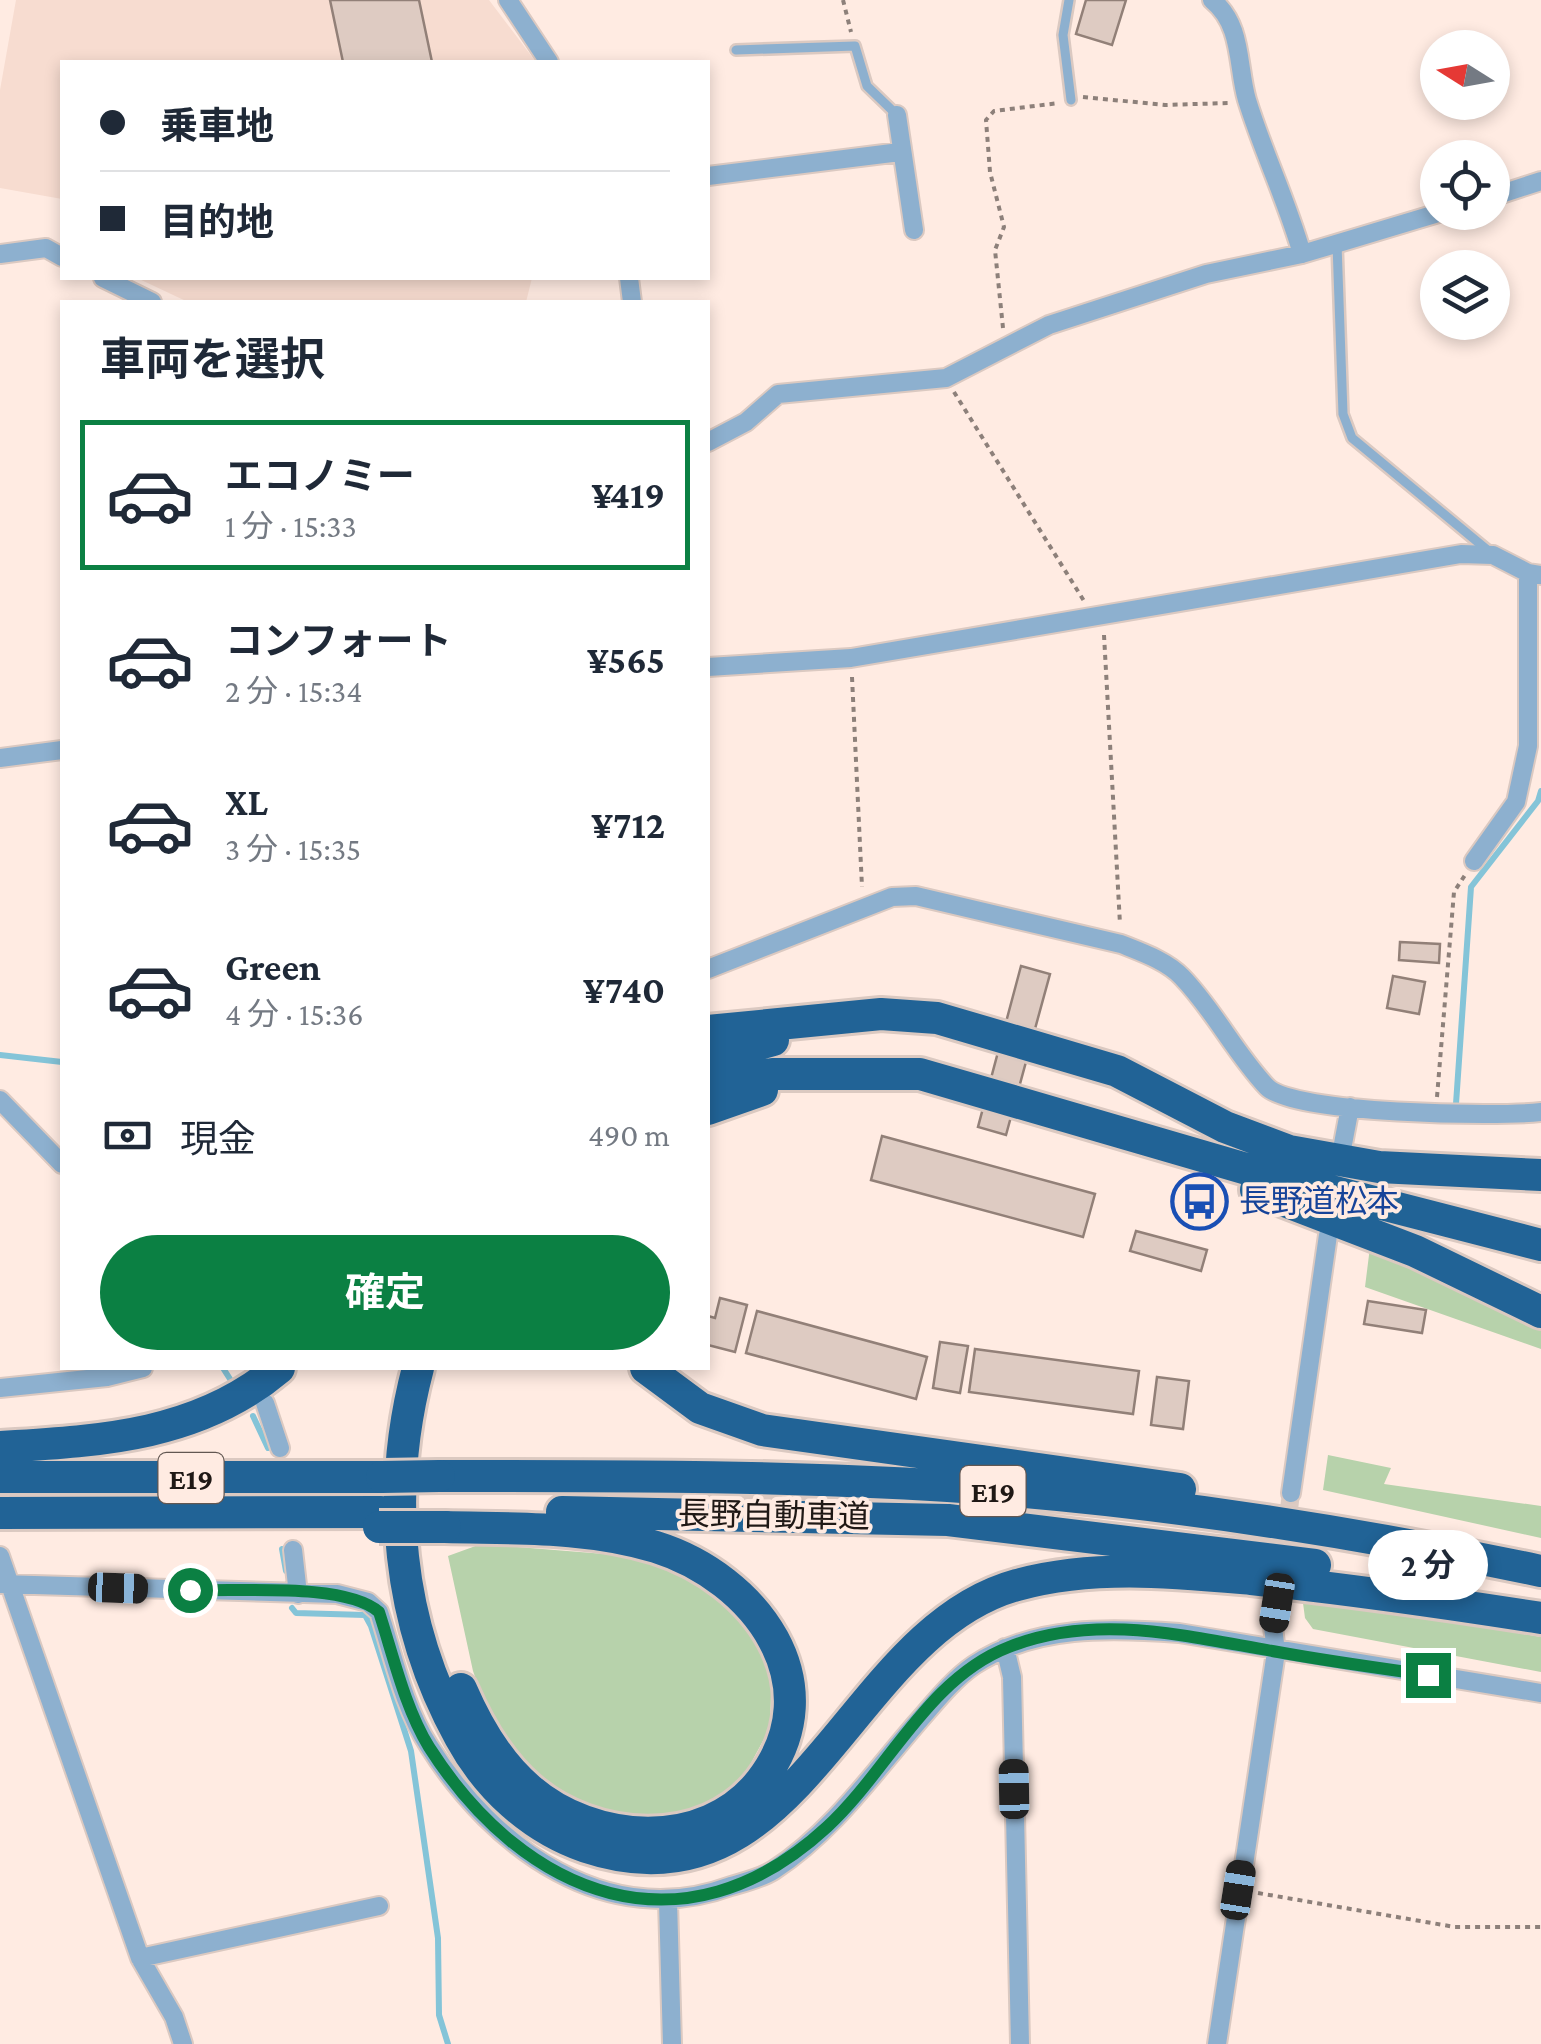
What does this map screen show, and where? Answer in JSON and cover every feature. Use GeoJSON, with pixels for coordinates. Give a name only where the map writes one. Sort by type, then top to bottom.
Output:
{"type":"FeatureCollection","features":[{"type":"Feature","properties":{"kind":"highway"},"geometry":{"type":"LineString","coordinates":[[710,1032],[910,1014],[1117,1071],[1255,1140],[1322,1159],[1379,1167],[1541,1175]]}},
{"type":"Feature","properties":{"kind":"highway"},"geometry":{"type":"LineString","coordinates":[[710,1057],[854,1018]]}},
{"type":"Feature","properties":{"kind":"highway"},"geometry":{"type":"LineString","coordinates":[[710,1108],[778,1086],[875,1071]]}},
{"type":"Feature","properties":{"kind":"highway"},"geometry":{"type":"LineString","coordinates":[[710,1082],[875,1071],[920,1074],[1541,1245]]}},
{"type":"Feature","properties":{"kind":"highway"},"geometry":{"type":"LineString","coordinates":[[1102,1126],[1415,1250],[1539,1310]]}},
{"type":"Feature","properties":{"kind":"highway"},"geometry":{"type":"LineString","coordinates":[[1379,1167],[1541,1152]]}},
{"type":"Feature","properties":{"kind":"highway"},"geometry":{"type":"LineString","coordinates":[[0,1447],[114,1439],[178,1424],[240,1397],[276,1370]]}},
{"type":"Feature","properties":{"kind":"highway"},"geometry":{"type":"LineString","coordinates":[[417,1370],[406,1412],[398,1494],[407,1590],[430,1677],[466,1748],[512,1805],[542,1827],[600,1852],[631,1856],[696,1850],[732,1837],[762,1818],[826,1756],[900,1660],[936,1627],[1012,1586],[1106,1570],[1203,1574],[1334,1587],[1541,1618]]}},
{"type":"Feature","properties":{"kind":"highway"},"geometry":{"type":"LineString","coordinates":[[439,1370],[429,1412],[420,1496],[428,1589],[463,1696],[509,1770],[549,1804],[572,1817],[621,1831],[645,1833],[696,1825],[742,1800],[760,1782],[781,1742],[789,1698],[787,1678],[774,1637],[728,1583],[685,1558],[624,1538],[444,1519]]}},
{"type":"Feature","properties":{"kind":"highway"},"geometry":{"type":"LineString","coordinates":[[649,1370],[700,1408],[762,1430],[1364,1518],[1450,1534],[1462,1554]]}},
{"type":"Feature","properties":{"kind":"highway","name":"長野自動車道"},"geometry":{"type":"LineString","coordinates":[[0,1477],[761,1478],[949,1486],[1223,1514],[1541,1571]]}},
{"type":"Feature","properties":{"kind":"highway","name":"長野自動車道"},"geometry":{"type":"LineString","coordinates":[[0,1513],[380,1519],[948,1520],[1229,1552],[1541,1607]]}},
{"type":"Feature","properties":{"kind":"street"},"geometry":{"type":"LineString","coordinates":[[508,0],[548,60]]}},
{"type":"Feature","properties":{"kind":"street"},"geometry":{"type":"LineString","coordinates":[[1212,0],[1233,30],[1247,100],[1285,196],[1302,254]]}},
{"type":"Feature","properties":{"kind":"street"},"geometry":{"type":"LineString","coordinates":[[897,115],[914,230]]}},
{"type":"Feature","properties":{"kind":"street"},"geometry":{"type":"LineString","coordinates":[[710,176],[900,152]]}},
{"type":"Feature","properties":{"kind":"street"},"geometry":{"type":"LineString","coordinates":[[1510,192],[1541,182]]}},
{"type":"Feature","properties":{"kind":"street"},"geometry":{"type":"LineString","coordinates":[[710,441],[746,422],[778,394],[946,378],[1049,325],[1206,274],[1302,254],[1420,219]]}},
{"type":"Feature","properties":{"kind":"street"},"geometry":{"type":"LineString","coordinates":[[0,254],[46,248],[60,256]]}},
{"type":"Feature","properties":{"kind":"street"},"geometry":{"type":"LineString","coordinates":[[107,280],[148,300]]}},
{"type":"Feature","properties":{"kind":"street"},"geometry":{"type":"LineString","coordinates":[[710,667],[851,658],[1461,554],[1493,555],[1534,574],[1528,746],[1516,802],[1474,860]]}},
{"type":"Feature","properties":{"kind":"street"},"geometry":{"type":"LineString","coordinates":[[0,758],[60,750]]}},
{"type":"Feature","properties":{"kind":"street"},"geometry":{"type":"LineString","coordinates":[[710,968],[863,907],[892,897],[916,896],[1121,944],[1180,974],[1270,1090],[1299,1102],[1436,1112],[1541,1112]]}},
{"type":"Feature","properties":{"kind":"street"},"geometry":{"type":"LineString","coordinates":[[0,1100],[60,1162]]}},
{"type":"Feature","properties":{"kind":"street"},"geometry":{"type":"LineString","coordinates":[[1343,1144],[1350,1107]]}},
{"type":"Feature","properties":{"kind":"street"},"geometry":{"type":"LineString","coordinates":[[1291,1493],[1328,1234]]}},
{"type":"Feature","properties":{"kind":"street"},"geometry":{"type":"LineString","coordinates":[[0,1388],[135,1370]]}},
{"type":"Feature","properties":{"kind":"street"},"geometry":{"type":"LineString","coordinates":[[266,1403],[280,1448]]}},
{"type":"Feature","properties":{"kind":"street"},"geometry":{"type":"LineString","coordinates":[[293,1550],[298,1594]]}},
{"type":"Feature","properties":{"kind":"street"},"geometry":{"type":"LineString","coordinates":[[0,1556],[5,1584],[140,1958],[174,2017],[183,2044]]}},
{"type":"Feature","properties":{"kind":"street"},"geometry":{"type":"LineString","coordinates":[[5,1584],[336,1594],[368,1602],[379,1612],[427,1744],[464,1795],[521,1853],[571,1882],[668,1900],[716,1892],[772,1872],[829,1825],[930,1707],[972,1667],[1006,1648],[1072,1632],[1124,1629],[1179,1633],[1541,1693]]}},
{"type":"Feature","properties":{"kind":"street"},"geometry":{"type":"LineString","coordinates":[[1217,2044],[1276,1652],[1273,1628],[1277,1603]]}},
{"type":"Feature","properties":{"kind":"street"},"geometry":{"type":"LineString","coordinates":[[1006,1648],[1012,1677],[1020,2044]]}},
{"type":"Feature","properties":{"kind":"street"},"geometry":{"type":"LineString","coordinates":[[668,1900],[672,2044]]}},
{"type":"Feature","properties":{"kind":"street"},"geometry":{"type":"LineString","coordinates":[[140,1958],[379,1906]]}},
{"type":"Feature","properties":{"kind":"lane"},"geometry":{"type":"LineString","coordinates":[[1069,0],[1063,35],[1071,100]]}},
{"type":"Feature","properties":{"kind":"lane"},"geometry":{"type":"LineString","coordinates":[[736,50],[855,46],[867,86],[897,115]]}},
{"type":"Feature","properties":{"kind":"lane"},"geometry":{"type":"LineString","coordinates":[[1337,244],[1342,414],[1352,438],[1493,555]]}},
{"type":"Feature","properties":{"kind":"path"},"geometry":{"type":"LineString","coordinates":[[844,0],[855,46]]}},
{"type":"Feature","properties":{"kind":"path"},"geometry":{"type":"LineString","coordinates":[[1008,346],[995,266],[1004,226],[990,172],[986,120],[994,111],[1097,96],[1181,106],[1247,100]]}},
{"type":"Feature","properties":{"kind":"path"},"geometry":{"type":"LineString","coordinates":[[946,378],[1106,638],[1121,944]]}},
{"type":"Feature","properties":{"kind":"path"},"geometry":{"type":"LineString","coordinates":[[851,658],[863,907]]}},
{"type":"Feature","properties":{"kind":"path"},"geometry":{"type":"LineString","coordinates":[[1436,1112],[1454,892],[1474,860]]}},
{"type":"Feature","properties":{"kind":"path"},"geometry":{"type":"LineString","coordinates":[[1238,1890],[1455,1927],[1541,1926]]}},
{"type":"Feature","properties":{"kind":"shaded area"},"geometry":{"type":"Polygon","coordinates":[[[16,0],[489,0],[534,60],[60,60],[60,199],[0,188],[0,90],[16,0]]]}},
{"type":"Feature","properties":{"kind":"shaded area"},"geometry":{"type":"Polygon","coordinates":[[[141,280],[532,280],[526,300],[184,300],[141,280]]]}},
{"type":"Feature","properties":{"kind":"green space"},"geometry":{"type":"Polygon","coordinates":[[[1370,1247],[1541,1323],[1541,1349],[1365,1287],[1370,1247]]]}},
{"type":"Feature","properties":{"kind":"green space"},"geometry":{"type":"Polygon","coordinates":[[[1328,1455],[1391,1468],[1384,1484],[1541,1506],[1541,1538],[1323,1490],[1328,1455]]]}},
{"type":"Feature","properties":{"kind":"green space"},"geometry":{"type":"Polygon","coordinates":[[[481,1544],[642,1557],[726,1595],[772,1664],[770,1728],[743,1778],[722,1802],[680,1817],[621,1825],[545,1789],[518,1758],[483,1699],[473,1671],[448,1556],[481,1544]]]}},
{"type":"Feature","properties":{"kind":"green space"},"geometry":{"type":"Polygon","coordinates":[[[1303,1603],[1400,1613],[1541,1637],[1541,1672],[1313,1629],[1305,1618],[1303,1603]]]}},
{"type":"Feature","properties":{"kind":"building"},"geometry":{"type":"Polygon","coordinates":[[[330,0],[419,0],[432,60],[343,60],[330,0]]]}},
{"type":"Feature","properties":{"kind":"building"},"geometry":{"type":"Polygon","coordinates":[[[1086,0],[1126,0],[1112,45],[1076,34],[1086,0]]]}},
{"type":"Feature","properties":{"kind":"building"},"geometry":{"type":"Polygon","coordinates":[[[1400,942],[1440,944],[1439,963],[1399,960],[1400,942]]]}},
{"type":"Feature","properties":{"kind":"building"},"geometry":{"type":"Polygon","coordinates":[[[1021,966],[1050,974],[1006,1135],[978,1127],[1021,966]]]}},
{"type":"Feature","properties":{"kind":"building"},"geometry":{"type":"Polygon","coordinates":[[[1393,976],[1425,982],[1419,1014],[1387,1008],[1393,976]]]}},
{"type":"Feature","properties":{"kind":"building"},"geometry":{"type":"Polygon","coordinates":[[[882,1136],[1095,1194],[1083,1237],[871,1180],[882,1136]]]}},
{"type":"Feature","properties":{"kind":"building"},"geometry":{"type":"Polygon","coordinates":[[[1136,1231],[1207,1250],[1201,1271],[1130,1251],[1136,1231]]]}},
{"type":"Feature","properties":{"kind":"building"},"geometry":{"type":"Polygon","coordinates":[[[720,1298],[747,1305],[735,1352],[710,1346],[710,1317],[715,1318],[720,1298]]]}},
{"type":"Feature","properties":{"kind":"building"},"geometry":{"type":"Polygon","coordinates":[[[1368,1301],[1426,1310],[1422,1333],[1364,1324],[1368,1301]]]}},
{"type":"Feature","properties":{"kind":"building"},"geometry":{"type":"Polygon","coordinates":[[[757,1311],[927,1357],[916,1399],[746,1353],[757,1311]]]}},
{"type":"Feature","properties":{"kind":"building"},"geometry":{"type":"Polygon","coordinates":[[[940,1342],[968,1346],[960,1393],[933,1388],[940,1342]]]}},
{"type":"Feature","properties":{"kind":"building"},"geometry":{"type":"Polygon","coordinates":[[[975,1349],[1139,1371],[1133,1414],[969,1392],[975,1349]]]}},
{"type":"Feature","properties":{"kind":"building"},"geometry":{"type":"Polygon","coordinates":[[[1157,1377],[1189,1381],[1183,1429],[1151,1425],[1157,1377]]]}},
{"type":"Feature","properties":{"kind":"waterway"},"geometry":{"type":"LineString","coordinates":[[1456,1104],[1471,887],[1538,801],[1541,791]]}},
{"type":"Feature","properties":{"kind":"waterway"},"geometry":{"type":"LineString","coordinates":[[0,1055],[60,1062]]}},
{"type":"Feature","properties":{"kind":"waterway"},"geometry":{"type":"LineString","coordinates":[[224,1370],[230,1379]]}},
{"type":"Feature","properties":{"kind":"waterway"},"geometry":{"type":"LineString","coordinates":[[253,1416],[268,1448]]}},
{"type":"Feature","properties":{"kind":"waterway"},"geometry":{"type":"LineString","coordinates":[[282,1549],[286,1571]]}},
{"type":"Feature","properties":{"kind":"waterway"},"geometry":{"type":"LineString","coordinates":[[292,1608],[296,1613],[365,1615],[371,1626],[411,1751],[438,1938],[439,2015],[448,2044]]}},
{"type":"Feature","properties":{"kind":"tunnel"},"geometry":{"type":"LineString","coordinates":[[1282,1567],[1291,1493]]}},
{"type":"Feature","properties":{"kind":"place","name":"長野道松本"},"geometry":{"type":"Point","coordinates":[1200,1201]}},
{"type":"Feature","properties":{"kind":"route"},"geometry":{"type":"LineString","coordinates":[[190,1590],[336,1594],[368,1602],[379,1612],[427,1744],[464,1795],[493,1826],[521,1853],[571,1882],[668,1900],[716,1892],[772,1872],[829,1825],[930,1707],[972,1667],[1034,1638],[1124,1629],[1179,1633],[1428,1675]]}}]}
